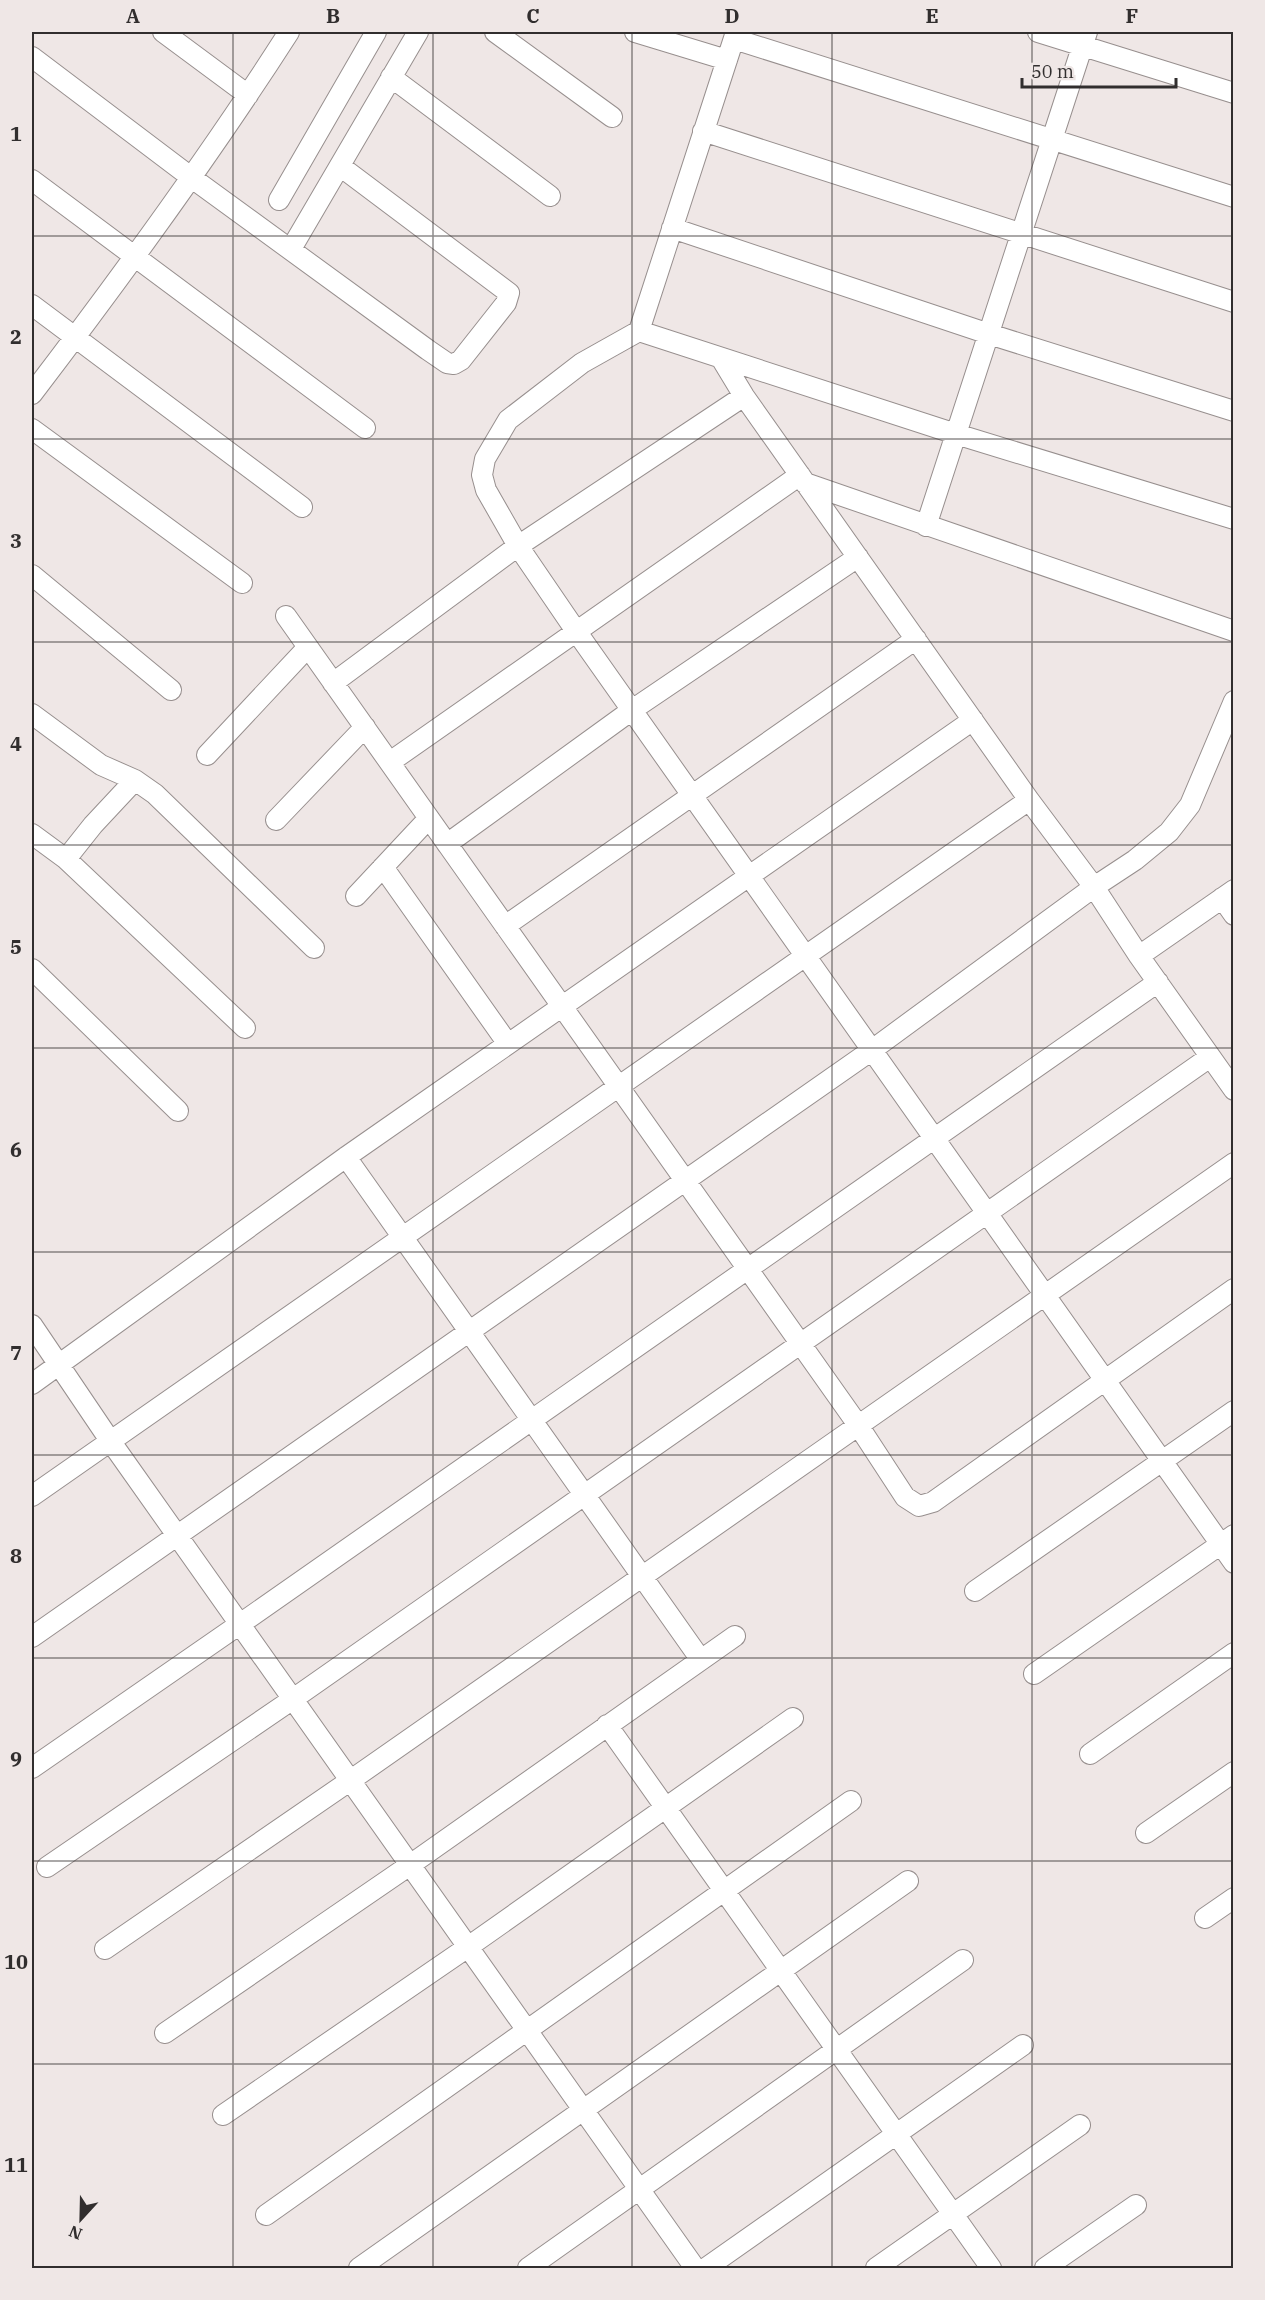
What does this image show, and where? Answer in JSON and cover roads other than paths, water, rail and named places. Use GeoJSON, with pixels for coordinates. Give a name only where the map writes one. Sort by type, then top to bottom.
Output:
{"type":"FeatureCollection","features":[{"type":"Feature","properties":{"kind":"street"},"geometry":{"type":"LineString","coordinates":[[163,32],[248,95]]}},
{"type":"Feature","properties":{"kind":"street"},"geometry":{"type":"LineString","coordinates":[[32,394],[192,178],[289,32]]}},
{"type":"Feature","properties":{"kind":"street"},"geometry":{"type":"LineString","coordinates":[[279,200],[376,32]]}},
{"type":"Feature","properties":{"kind":"street"},"geometry":{"type":"LineString","coordinates":[[291,249],[418,32]]}},
{"type":"Feature","properties":{"kind":"street"},"geometry":{"type":"LineString","coordinates":[[495,32],[612,117]]}},
{"type":"Feature","properties":{"kind":"street"},"geometry":{"type":"LineString","coordinates":[[635,32],[727,60]]}},
{"type":"Feature","properties":{"kind":"street"},"geometry":{"type":"LineString","coordinates":[[1038,32],[1085,39],[1233,93]]}},
{"type":"Feature","properties":{"kind":"street"},"geometry":{"type":"LineString","coordinates":[[1233,197],[735,35],[639,331],[582,363],[508,420],[492,444],[485,459],[482,475],[486,490],[518,546],[576,631],[1162,1461],[1227,1539],[1233,1563]]}},
{"type":"Feature","properties":{"kind":"street"},"geometry":{"type":"LineString","coordinates":[[926,526],[1085,39]]}},
{"type":"Feature","properties":{"kind":"street"},"geometry":{"type":"LineString","coordinates":[[32,57],[192,178],[447,363],[454,364],[461,360],[506,303],[509,293],[340,166]]}},
{"type":"Feature","properties":{"kind":"street"},"geometry":{"type":"LineString","coordinates":[[391,77],[550,196]]}},
{"type":"Feature","properties":{"kind":"street"},"geometry":{"type":"LineString","coordinates":[[704,131],[1233,302]]}},
{"type":"Feature","properties":{"kind":"street"},"geometry":{"type":"LineString","coordinates":[[32,180],[365,428]]}},
{"type":"Feature","properties":{"kind":"street"},"geometry":{"type":"LineString","coordinates":[[672,228],[989,334],[1233,411]]}},
{"type":"Feature","properties":{"kind":"street"},"geometry":{"type":"LineString","coordinates":[[32,305],[302,507]]}},
{"type":"Feature","properties":{"kind":"street"},"geometry":{"type":"LineString","coordinates":[[639,331],[956,434],[1233,519]]}},
{"type":"Feature","properties":{"kind":"street"},"geometry":{"type":"LineString","coordinates":[[721,358],[744,396],[1029,800],[1094,887],[1139,956],[1233,1090]]}},
{"type":"Feature","properties":{"kind":"street"},"geometry":{"type":"LineString","coordinates":[[333,682],[518,546],[744,396]]}},
{"type":"Feature","properties":{"kind":"street"},"geometry":{"type":"LineString","coordinates":[[32,429],[242,583]]}},
{"type":"Feature","properties":{"kind":"street"},"geometry":{"type":"LineString","coordinates":[[803,479],[926,526],[1233,631]]}},
{"type":"Feature","properties":{"kind":"street"},"geometry":{"type":"LineString","coordinates":[[390,762],[576,631],[803,479]]}},
{"type":"Feature","properties":{"kind":"street"},"geometry":{"type":"LineString","coordinates":[[447,844],[632,710],[858,557]]}},
{"type":"Feature","properties":{"kind":"street"},"geometry":{"type":"LineString","coordinates":[[32,575],[171,690]]}},
{"type":"Feature","properties":{"kind":"street"},"geometry":{"type":"LineString","coordinates":[[286,616],[858,1425],[905,1497],[919,1506],[933,1502],[1233,1289]]}},
{"type":"Feature","properties":{"kind":"street"},"geometry":{"type":"LineString","coordinates":[[505,926],[916,639]]}},
{"type":"Feature","properties":{"kind":"street"},"geometry":{"type":"LineString","coordinates":[[207,754],[308,647]]}},
{"type":"Feature","properties":{"kind":"street"},"geometry":{"type":"LineString","coordinates":[[32,1637],[872,1050],[1094,887],[1135,860],[1169,832],[1190,805],[1233,701]]}},
{"type":"Feature","properties":{"kind":"street"},"geometry":{"type":"LineString","coordinates":[[32,714],[100,765],[135,780],[155,794],[314,948]]}},
{"type":"Feature","properties":{"kind":"street"},"geometry":{"type":"LineString","coordinates":[[32,1384],[346,1157],[973,720]]}},
{"type":"Feature","properties":{"kind":"street"},"geometry":{"type":"LineString","coordinates":[[276,820],[365,727]]}},
{"type":"Feature","properties":{"kind":"street"},"geometry":{"type":"LineString","coordinates":[[66,859],[93,825],[135,780]]}},
{"type":"Feature","properties":{"kind":"street"},"geometry":{"type":"LineString","coordinates":[[32,1496],[1029,800]]}},
{"type":"Feature","properties":{"kind":"street"},"geometry":{"type":"LineString","coordinates":[[356,896],[429,818]]}},
{"type":"Feature","properties":{"kind":"street"},"geometry":{"type":"LineString","coordinates":[[32,834],[66,859],[245,1028]]}},
{"type":"Feature","properties":{"kind":"street"},"geometry":{"type":"LineString","coordinates":[[383,867],[508,1044]]}},
{"type":"Feature","properties":{"kind":"street"},"geometry":{"type":"LineString","coordinates":[[1139,956],[1228,894],[1233,915]]}},
{"type":"Feature","properties":{"kind":"street"},"geometry":{"type":"LineString","coordinates":[[32,969],[178,1112]]}},
{"type":"Feature","properties":{"kind":"street"},"geometry":{"type":"LineString","coordinates":[[32,1768],[1158,982]]}},
{"type":"Feature","properties":{"kind":"street"},"geometry":{"type":"LineString","coordinates":[[47,1867],[293,1699],[584,1493],[1210,1057]]}},
{"type":"Feature","properties":{"kind":"street"},"geometry":{"type":"LineString","coordinates":[[346,1157],[701,1660]]}},
{"type":"Feature","properties":{"kind":"street"},"geometry":{"type":"LineString","coordinates":[[105,1949],[351,1780],[1233,1163]]}},
{"type":"Feature","properties":{"kind":"street"},"geometry":{"type":"LineString","coordinates":[[32,1325],[111,1442],[695,2268]]}},
{"type":"Feature","properties":{"kind":"street"},"geometry":{"type":"LineString","coordinates":[[975,1591],[1233,1411]]}},
{"type":"Feature","properties":{"kind":"street"},"geometry":{"type":"LineString","coordinates":[[1034,1674],[1227,1539]]}},
{"type":"Feature","properties":{"kind":"street"},"geometry":{"type":"LineString","coordinates":[[165,2033],[410,1865],[735,1636]]}},
{"type":"Feature","properties":{"kind":"street"},"geometry":{"type":"LineString","coordinates":[[1090,1754],[1233,1653]]}},
{"type":"Feature","properties":{"kind":"street"},"geometry":{"type":"LineString","coordinates":[[223,2115],[468,1947],[793,1718]]}},
{"type":"Feature","properties":{"kind":"street"},"geometry":{"type":"LineString","coordinates":[[607,1725],[991,2268]]}},
{"type":"Feature","properties":{"kind":"street"},"geometry":{"type":"LineString","coordinates":[[1146,1833],[1233,1772]]}},
{"type":"Feature","properties":{"kind":"street"},"geometry":{"type":"LineString","coordinates":[[266,2215],[852,1801]]}},
{"type":"Feature","properties":{"kind":"street"},"geometry":{"type":"LineString","coordinates":[[359,2268],[908,1881]]}},
{"type":"Feature","properties":{"kind":"street"},"geometry":{"type":"LineString","coordinates":[[1205,1918],[1233,1898]]}},
{"type":"Feature","properties":{"kind":"street"},"geometry":{"type":"LineString","coordinates":[[528,2268],[963,1960]]}},
{"type":"Feature","properties":{"kind":"street"},"geometry":{"type":"LineString","coordinates":[[706,2268],[1023,2045]]}},
{"type":"Feature","properties":{"kind":"street"},"geometry":{"type":"LineString","coordinates":[[876,2268],[1080,2125]]}},
{"type":"Feature","properties":{"kind":"street"},"geometry":{"type":"LineString","coordinates":[[1045,2268],[1136,2205]]}}]}
